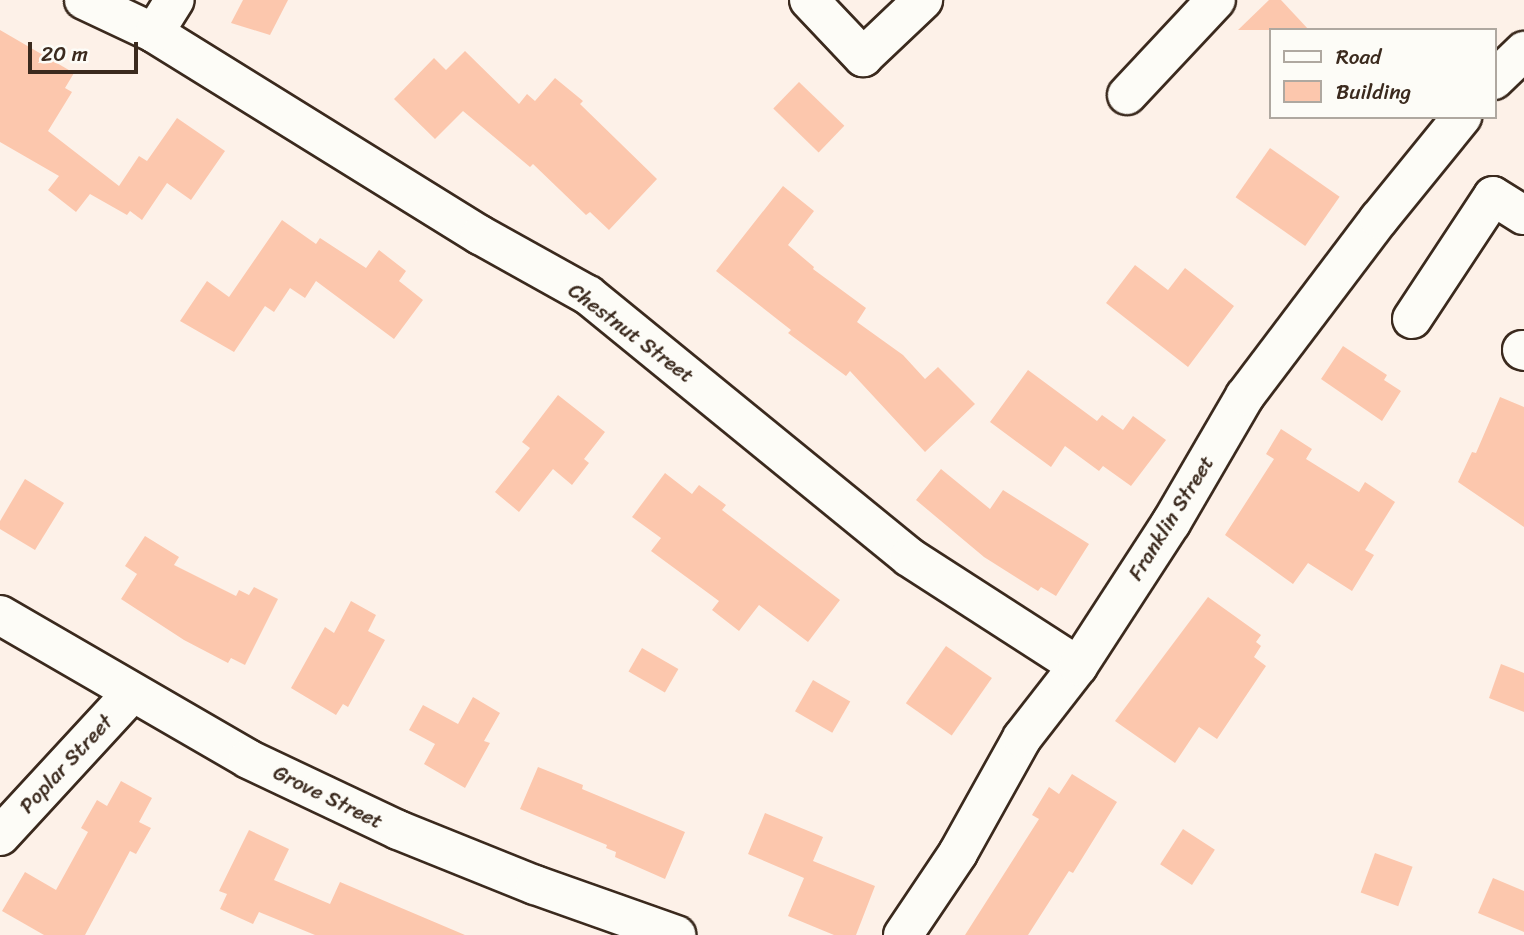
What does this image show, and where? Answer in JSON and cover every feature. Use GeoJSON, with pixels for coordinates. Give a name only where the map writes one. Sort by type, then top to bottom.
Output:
{"type":"FeatureCollection","features":[{"type":"Feature","properties":{"kind":"street","name":"Chestnut Street"},"geometry":{"type":"LineString","coordinates":[[84,0],[154,33],[480,235],[588,295],[909,557],[1077,666]]}},
{"type":"Feature","properties":{"kind":"street"},"geometry":{"type":"LineString","coordinates":[[154,33],[175,0]]}},
{"type":"Feature","properties":{"kind":"street"},"geometry":{"type":"LineString","coordinates":[[809,0],[863,57],[923,0]]}},
{"type":"Feature","properties":{"kind":"street"},"geometry":{"type":"LineString","coordinates":[[1127,94],[1216,0]]}},
{"type":"Feature","properties":{"kind":"street","name":"Franklin Street"},"geometry":{"type":"LineString","coordinates":[[903,935],[958,853],[1022,738],[1077,666],[1171,523],[1245,396],[1379,219],[1460,119]]}},
{"type":"Feature","properties":{"kind":"street"},"geometry":{"type":"LineString","coordinates":[[1412,318],[1493,196],[1524,215]]}},
{"type":"Feature","properties":{"kind":"street","name":"Grove Street"},"geometry":{"type":"LineString","coordinates":[[0,615],[248,759],[398,830],[676,935]]}},
{"type":"Feature","properties":{"kind":"street","name":"Poplar Street"},"geometry":{"type":"LineString","coordinates":[[0,836],[132,692]]}},
{"type":"Feature","properties":{"kind":"building"},"geometry":{"type":"Polygon","coordinates":[[[243,0],[288,0],[270,35],[231,23],[243,0]]]}},
{"type":"Feature","properties":{"kind":"building"},"geometry":{"type":"Polygon","coordinates":[[[1269,0],[1281,0],[1307,28],[1268,28],[1238,30],[1269,0]]]}},
{"type":"Feature","properties":{"kind":"building"},"geometry":{"type":"Polygon","coordinates":[[[0,30],[74,73],[65,88],[72,92],[48,131],[119,186],[139,156],[147,161],[177,118],[225,151],[191,200],[167,183],[142,220],[130,211],[127,215],[90,194],[76,212],[48,190],[59,176],[0,142],[0,30]]]}},
{"type":"Feature","properties":{"kind":"building"},"geometry":{"type":"Polygon","coordinates":[[[465,51],[519,104],[527,94],[535,101],[555,78],[583,101],[580,104],[657,179],[609,230],[590,212],[586,215],[533,164],[530,167],[463,111],[435,139],[394,99],[434,58],[446,70],[465,51]]]}},
{"type":"Feature","properties":{"kind":"building"},"geometry":{"type":"Polygon","coordinates":[[[799,82],[844,126],[819,152],[773,109],[799,82]]]}},
{"type":"Feature","properties":{"kind":"building"},"geometry":{"type":"Polygon","coordinates":[[[1270,148],[1340,197],[1305,246],[1236,197],[1270,148]]]}},
{"type":"Feature","properties":{"kind":"building"},"geometry":{"type":"Polygon","coordinates":[[[783,186],[814,211],[788,245],[814,267],[813,269],[866,308],[857,322],[903,355],[925,379],[938,367],[975,404],[925,452],[850,371],[846,376],[788,333],[791,330],[716,271],[783,186]]]}},
{"type":"Feature","properties":{"kind":"building"},"geometry":{"type":"Polygon","coordinates":[[[282,220],[316,244],[320,238],[366,268],[379,250],[406,271],[399,281],[423,300],[394,339],[316,281],[305,298],[290,288],[274,312],[265,306],[234,352],[180,321],[207,281],[229,297],[282,220]]]}},
{"type":"Feature","properties":{"kind":"building"},"geometry":{"type":"Polygon","coordinates":[[[1135,265],[1168,290],[1185,268],[1234,306],[1188,367],[1106,303],[1135,265]]]}},
{"type":"Feature","properties":{"kind":"building"},"geometry":{"type":"Polygon","coordinates":[[[1343,346],[1387,375],[1384,380],[1401,391],[1382,421],[1321,379],[1343,346]]]}},
{"type":"Feature","properties":{"kind":"building"},"geometry":{"type":"Polygon","coordinates":[[[1028,370],[1097,421],[1102,415],[1123,430],[1133,416],[1166,440],[1131,486],[1103,466],[1099,471],[1065,446],[1051,467],[990,422],[1028,370]]]}},
{"type":"Feature","properties":{"kind":"building"},"geometry":{"type":"Polygon","coordinates":[[[558,395],[605,432],[584,459],[589,463],[572,485],[553,469],[519,512],[495,492],[530,448],[522,442],[558,395]]]}},
{"type":"Feature","properties":{"kind":"building"},"geometry":{"type":"Polygon","coordinates":[[[1500,397],[1524,407],[1524,527],[1458,482],[1472,452],[1476,453],[1500,397]]]}},
{"type":"Feature","properties":{"kind":"building"},"geometry":{"type":"Polygon","coordinates":[[[1281,429],[1312,449],[1306,459],[1359,492],[1365,482],[1395,502],[1365,550],[1374,555],[1352,591],[1308,563],[1293,584],[1225,535],[1274,459],[1266,454],[1281,429]]]}},
{"type":"Feature","properties":{"kind":"building"},"geometry":{"type":"Polygon","coordinates":[[[941,469],[990,509],[1003,490],[1089,544],[1056,596],[1041,587],[1038,591],[984,557],[916,500],[941,469]]]}},
{"type":"Feature","properties":{"kind":"building"},"geometry":{"type":"Polygon","coordinates":[[[665,473],[692,494],[699,485],[726,505],[722,510],[840,600],[808,642],[759,605],[739,631],[712,610],[719,601],[651,551],[661,538],[632,517],[665,473]]]}},
{"type":"Feature","properties":{"kind":"building"},"geometry":{"type":"Polygon","coordinates":[[[25,479],[64,503],[35,550],[0,529],[0,521],[25,479]]]}},
{"type":"Feature","properties":{"kind":"building"},"geometry":{"type":"Polygon","coordinates":[[[145,536],[179,557],[174,565],[236,596],[239,590],[249,595],[254,587],[278,599],[245,665],[231,658],[228,663],[184,640],[121,599],[137,574],[125,566],[145,536]]]}},
{"type":"Feature","properties":{"kind":"building"},"geometry":{"type":"Polygon","coordinates":[[[1208,597],[1261,635],[1256,642],[1261,646],[1254,657],[1266,666],[1217,739],[1199,727],[1175,763],[1115,721],[1208,597]]]}},
{"type":"Feature","properties":{"kind":"building"},"geometry":{"type":"Polygon","coordinates":[[[351,601],[376,615],[368,631],[385,640],[348,707],[343,704],[336,715],[291,688],[325,627],[334,633],[351,601]]]}},
{"type":"Feature","properties":{"kind":"building"},"geometry":{"type":"Polygon","coordinates":[[[946,646],[992,678],[952,735],[906,703],[946,646]]]}},
{"type":"Feature","properties":{"kind":"building"},"geometry":{"type":"Polygon","coordinates":[[[642,648],[678,669],[665,692],[628,671],[642,648]]]}},
{"type":"Feature","properties":{"kind":"building"},"geometry":{"type":"Polygon","coordinates":[[[1501,664],[1524,673],[1524,712],[1489,698],[1501,664]]]}},
{"type":"Feature","properties":{"kind":"building"},"geometry":{"type":"Polygon","coordinates":[[[813,680],[850,702],[832,733],[795,711],[813,680]]]}},
{"type":"Feature","properties":{"kind":"building"},"geometry":{"type":"Polygon","coordinates":[[[473,697],[500,713],[484,741],[490,743],[465,788],[424,764],[435,744],[409,730],[423,705],[458,724],[473,697]]]}},
{"type":"Feature","properties":{"kind":"building"},"geometry":{"type":"Polygon","coordinates":[[[538,767],[583,785],[582,789],[685,832],[665,879],[615,857],[616,852],[606,848],[607,845],[520,809],[538,767]]]}},
{"type":"Feature","properties":{"kind":"building"},"geometry":{"type":"Polygon","coordinates":[[[1072,774],[1117,802],[1073,873],[1069,871],[1028,935],[965,935],[1039,819],[1032,815],[1049,787],[1059,794],[1072,774]]]}},
{"type":"Feature","properties":{"kind":"building"},"geometry":{"type":"Polygon","coordinates":[[[121,781],[152,798],[139,822],[151,828],[136,854],[130,851],[85,935],[44,935],[2,911],[25,872],[56,890],[88,832],[81,828],[97,800],[107,806],[121,781]]]}},
{"type":"Feature","properties":{"kind":"building"},"geometry":{"type":"Polygon","coordinates":[[[765,813],[823,837],[813,861],[875,886],[856,935],[834,935],[788,916],[804,878],[748,854],[765,813]]]}},
{"type":"Feature","properties":{"kind":"building"},"geometry":{"type":"Polygon","coordinates":[[[1183,829],[1215,850],[1192,885],[1160,864],[1183,829]]]}},
{"type":"Feature","properties":{"kind":"building"},"geometry":{"type":"Polygon","coordinates":[[[249,830],[289,849],[274,880],[330,904],[340,882],[465,935],[315,935],[259,912],[253,924],[220,909],[227,894],[219,891],[249,830]]]}},
{"type":"Feature","properties":{"kind":"building"},"geometry":{"type":"Polygon","coordinates":[[[1375,853],[1413,867],[1398,906],[1361,892],[1375,853]]]}},
{"type":"Feature","properties":{"kind":"building"},"geometry":{"type":"Polygon","coordinates":[[[1493,878],[1524,891],[1524,932],[1478,913],[1493,878]]]}}]}
